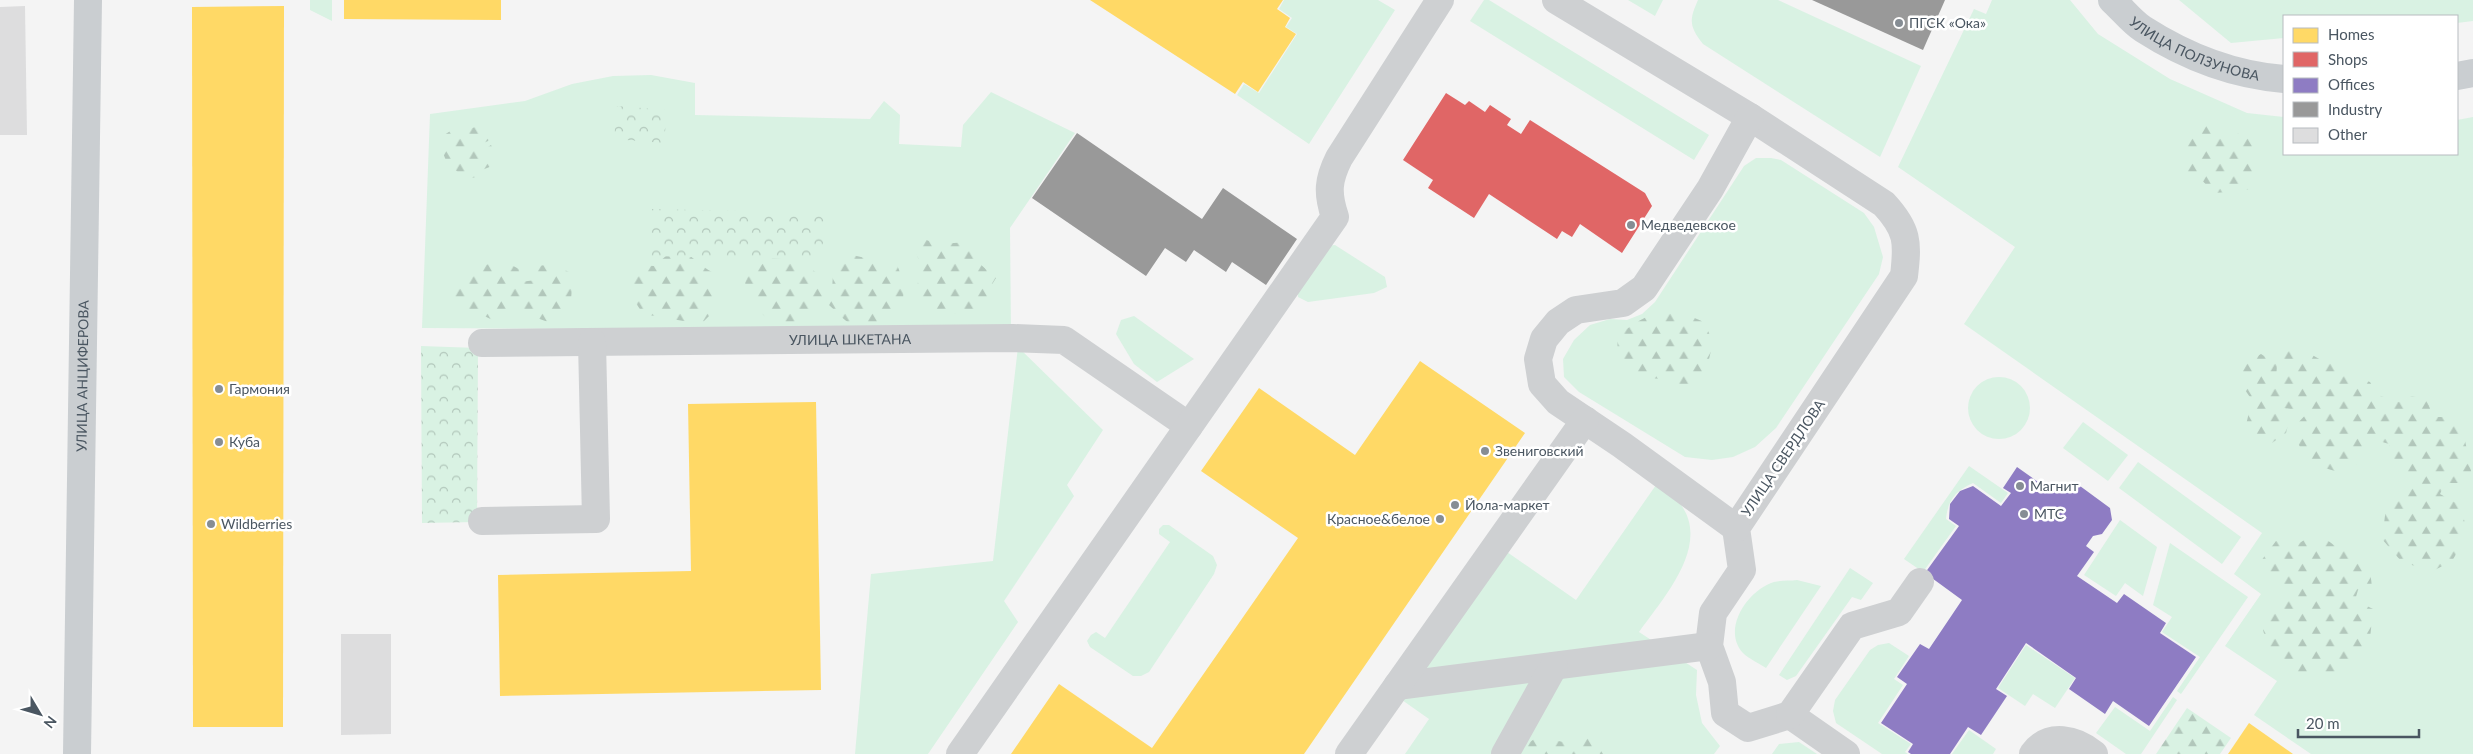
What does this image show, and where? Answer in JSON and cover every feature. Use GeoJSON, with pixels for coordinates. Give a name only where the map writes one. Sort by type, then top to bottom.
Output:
{"type":"FeatureCollection","features":[{"type":"Feature","properties":{"kind":"main road","name":"УЛИЦА АНЦИФЕРОВА"},"geometry":{"type":"LineString","coordinates":[[77,754],[86,290],[88,0]]}},
{"type":"Feature","properties":{"kind":"main road","name":"УЛИЦА ПОЛЗУНОВА"},"geometry":{"type":"LineString","coordinates":[[2112,0],[2142,28],[2214,65],[2254,76],[2283,79]]}},
{"type":"Feature","properties":{"kind":"main road"},"geometry":{"type":"LineString","coordinates":[[2458,76],[2473,73]]}},
{"type":"Feature","properties":{"kind":"street"},"geometry":{"type":"LineString","coordinates":[[960,754],[1335,217],[1330,201],[1330,176],[1339,158],[1440,0]]}},
{"type":"Feature","properties":{"kind":"street","name":"УЛИЦА СВЕРДЛОВА"},"geometry":{"type":"LineString","coordinates":[[1556,0],[1750,117],[1884,204],[1900,222],[1906,245],[1904,276],[1736,528],[1742,570],[1713,613],[1709,646],[1722,682],[1725,713],[1748,728],[1790,715]]}},
{"type":"Feature","properties":{"kind":"street"},"geometry":{"type":"LineString","coordinates":[[1736,528],[1618,450],[1585,420],[1558,402],[1542,384],[1538,359],[1544,339],[1558,322],[1576,310],[1622,303],[1644,288],[1710,189],[1750,117]]}},
{"type":"Feature","properties":{"kind":"street","name":"УЛИЦА ШКЕТАНА"},"geometry":{"type":"LineString","coordinates":[[482,343],[1013,338],[1064,340],[1189,426]]}},
{"type":"Feature","properties":{"kind":"street"},"geometry":{"type":"LineString","coordinates":[[482,521],[596,519],[592,342]]}},
{"type":"Feature","properties":{"kind":"street"},"geometry":{"type":"LineString","coordinates":[[1349,754],[1585,420]]}},
{"type":"Feature","properties":{"kind":"street"},"geometry":{"type":"LineString","coordinates":[[1846,754],[1790,715],[1852,626],[1899,612],[1920,582]]}},
{"type":"Feature","properties":{"kind":"street"},"geometry":{"type":"LineString","coordinates":[[1398,686],[1709,646]]}},
{"type":"Feature","properties":{"kind":"street"},"geometry":{"type":"LineString","coordinates":[[1504,754],[1554,666]]}},
{"type":"Feature","properties":{"kind":"street"},"geometry":{"type":"LineString","coordinates":[[2033,754],[2039,746],[2062,738],[2084,746],[2094,754]]}},
{"type":"Feature","properties":{"kind":"green space"},"geometry":{"type":"Polygon","coordinates":[[[310,0],[332,0],[332,21],[310,10],[310,0]]]}},
{"type":"Feature","properties":{"kind":"green space"},"geometry":{"type":"Polygon","coordinates":[[[1284,0],[1378,0],[1395,10],[1309,144],[1237,95],[1244,84],[1259,93],[1297,34],[1286,27],[1292,18],[1279,9],[1284,0]]]}},
{"type":"Feature","properties":{"kind":"green space"},"geometry":{"type":"Polygon","coordinates":[[[1484,0],[1489,0],[1709,135],[1694,160],[1470,21],[1484,0]]]}},
{"type":"Feature","properties":{"kind":"green space"},"geometry":{"type":"Polygon","coordinates":[[[1628,0],[1663,0],[1655,16],[1628,0]]]}},
{"type":"Feature","properties":{"kind":"green space"},"geometry":{"type":"Polygon","coordinates":[[[1698,0],[1778,0],[1921,66],[1880,157],[1703,44],[1695,32],[1692,23],[1693,13],[1698,0]]]}},
{"type":"Feature","properties":{"kind":"green space"},"geometry":{"type":"Polygon","coordinates":[[[1992,0],[2070,0],[2098,34],[2170,79],[2247,113],[2283,117],[2283,155],[2458,155],[2458,120],[2473,117],[2473,754],[2311,754],[2254,715],[2277,681],[2225,646],[2261,594],[2234,574],[2262,533],[1964,324],[2015,247],[1898,167],[1974,9],[1986,14],[1992,0]]]}},
{"type":"Feature","properties":{"kind":"green space"},"geometry":{"type":"Polygon","coordinates":[[[2179,0],[2473,0],[2473,21],[2458,23],[2458,15],[2283,15],[2283,38],[2231,43],[2179,0]]]}},
{"type":"Feature","properties":{"kind":"green space"},"geometry":{"type":"Polygon","coordinates":[[[651,75],[695,83],[695,115],[870,119],[884,101],[900,115],[899,144],[961,147],[963,125],[991,92],[1075,133],[1010,228],[1011,331],[422,328],[430,114],[525,101],[572,84],[613,76],[651,75]]]}},
{"type":"Feature","properties":{"kind":"green space"},"geometry":{"type":"Polygon","coordinates":[[[617,106],[667,110],[664,143],[614,139],[617,106]]]}},
{"type":"Feature","properties":{"kind":"green space"},"geometry":{"type":"Polygon","coordinates":[[[467,122],[472,128],[482,125],[493,135],[488,141],[477,146],[475,149],[479,153],[491,145],[498,151],[492,166],[482,170],[477,177],[466,179],[447,163],[443,153],[451,143],[444,135],[467,122]]]}},
{"type":"Feature","properties":{"kind":"green space"},"geometry":{"type":"Polygon","coordinates":[[[2209,124],[2227,128],[2223,139],[2240,133],[2255,142],[2252,176],[2253,188],[2214,193],[2197,175],[2190,178],[2180,172],[2186,153],[2185,141],[2209,124]]]}},
{"type":"Feature","properties":{"kind":"green space"},"geometry":{"type":"Polygon","coordinates":[[[1756,158],[1781,160],[1864,213],[1874,227],[1883,257],[1879,274],[1776,428],[1755,447],[1733,457],[1712,460],[1685,457],[1579,392],[1564,377],[1563,359],[1574,340],[1590,325],[1610,319],[1627,320],[1642,314],[1655,302],[1744,166],[1756,158]]]}},
{"type":"Feature","properties":{"kind":"green space"},"geometry":{"type":"Polygon","coordinates":[[[652,209],[824,213],[823,260],[651,256],[652,209]]]}},
{"type":"Feature","properties":{"kind":"green space"},"geometry":{"type":"Polygon","coordinates":[[[926,240],[940,244],[968,242],[982,249],[980,264],[996,278],[991,286],[986,308],[958,314],[947,314],[928,309],[922,303],[918,294],[920,267],[916,252],[926,240]]]}},
{"type":"Feature","properties":{"kind":"green space"},"geometry":{"type":"Polygon","coordinates":[[[1335,245],[1385,277],[1387,287],[1374,293],[1308,302],[1298,297],[1298,286],[1326,246],[1335,245]]]}},
{"type":"Feature","properties":{"kind":"green space"},"geometry":{"type":"Polygon","coordinates":[[[777,250],[787,253],[817,273],[826,290],[819,313],[801,313],[797,323],[773,325],[754,305],[745,283],[752,266],[760,266],[777,250]]]}},
{"type":"Feature","properties":{"kind":"green space"},"geometry":{"type":"Polygon","coordinates":[[[681,251],[712,272],[711,288],[716,309],[701,324],[643,314],[625,286],[637,265],[654,266],[666,256],[681,251]]]}},
{"type":"Feature","properties":{"kind":"green space"},"geometry":{"type":"Polygon","coordinates":[[[852,255],[897,265],[903,285],[903,295],[899,314],[893,321],[884,325],[855,326],[829,305],[835,264],[852,255]]]}},
{"type":"Feature","properties":{"kind":"green space"},"geometry":{"type":"Polygon","coordinates":[[[504,261],[519,269],[520,282],[536,280],[533,268],[545,265],[555,266],[575,275],[570,307],[566,318],[548,322],[518,311],[497,322],[482,315],[467,315],[452,304],[453,292],[475,267],[504,261]]]}},
{"type":"Feature","properties":{"kind":"green space"},"geometry":{"type":"Polygon","coordinates":[[[1671,308],[1704,322],[1713,342],[1706,372],[1696,388],[1670,387],[1662,379],[1635,377],[1619,367],[1617,338],[1642,319],[1671,308]]]}},
{"type":"Feature","properties":{"kind":"green space"},"geometry":{"type":"Polygon","coordinates":[[[1134,316],[1194,359],[1157,382],[1134,364],[1116,334],[1121,320],[1134,316]]]}},
{"type":"Feature","properties":{"kind":"green space"},"geometry":{"type":"Polygon","coordinates":[[[421,346],[478,348],[477,522],[422,523],[421,346]]]}},
{"type":"Feature","properties":{"kind":"green space"},"geometry":{"type":"Polygon","coordinates":[[[1018,347],[1103,430],[1067,485],[1074,496],[1004,601],[1018,622],[928,754],[855,754],[871,574],[993,561],[1018,347]]]}},
{"type":"Feature","properties":{"kind":"green space"},"geometry":{"type":"Polygon","coordinates":[[[2290,348],[2307,352],[2321,360],[2337,359],[2348,363],[2353,376],[2370,382],[2378,395],[2399,402],[2412,396],[2427,400],[2433,417],[2445,417],[2463,430],[2472,476],[2464,483],[2445,483],[2440,494],[2460,505],[2468,534],[2452,561],[2431,572],[2401,561],[2382,539],[2386,508],[2402,491],[2406,476],[2397,467],[2389,444],[2369,438],[2367,455],[2345,474],[2308,463],[2297,441],[2297,424],[2310,410],[2308,407],[2296,410],[2284,408],[2284,412],[2290,417],[2286,433],[2272,443],[2257,439],[2245,429],[2252,400],[2238,380],[2248,361],[2261,354],[2277,364],[2276,380],[2287,378],[2287,369],[2281,359],[2290,348]]]}},
{"type":"Feature","properties":{"kind":"green space"},"geometry":{"type":"Polygon","coordinates":[[[1999,377],[2011,379],[2021,386],[2028,396],[2030,408],[2028,420],[2021,430],[2011,437],[1999,439],[1987,437],[1977,430],[1970,420],[1968,408],[1970,396],[1977,386],[1987,379],[1999,377]]]}},
{"type":"Feature","properties":{"kind":"green space"},"geometry":{"type":"Polygon","coordinates":[[[2083,422],[2128,455],[2108,481],[2063,448],[2083,422]]]}},
{"type":"Feature","properties":{"kind":"green space"},"geometry":{"type":"Polygon","coordinates":[[[2138,462],[2241,537],[2222,564],[2119,488],[2138,462]]]}},
{"type":"Feature","properties":{"kind":"green space"},"geometry":{"type":"Polygon","coordinates":[[[1969,466],[2008,493],[2001,503],[1973,483],[1961,489],[1951,501],[1946,519],[1956,526],[1923,572],[1904,559],[1969,466]]]}},
{"type":"Feature","properties":{"kind":"green space"},"geometry":{"type":"Polygon","coordinates":[[[1656,485],[1678,501],[1688,517],[1690,534],[1688,552],[1681,570],[1671,587],[1639,632],[1697,670],[1696,695],[1702,723],[1720,746],[1714,754],[1405,754],[1429,719],[1402,700],[1507,552],[1576,600],[1656,485]]]}},
{"type":"Feature","properties":{"kind":"green space"},"geometry":{"type":"Polygon","coordinates":[[[2120,520],[2157,547],[2143,596],[2125,583],[2116,596],[2084,575],[2120,520]]]}},
{"type":"Feature","properties":{"kind":"green space"},"geometry":{"type":"Polygon","coordinates":[[[1163,525],[1169,525],[1213,556],[1217,565],[1214,574],[1149,672],[1141,676],[1133,676],[1090,647],[1087,641],[1096,632],[1105,638],[1170,542],[1159,534],[1159,529],[1163,525]]]}},
{"type":"Feature","properties":{"kind":"green space"},"geometry":{"type":"Polygon","coordinates":[[[2312,535],[2327,540],[2342,551],[2360,551],[2371,580],[2372,592],[2358,590],[2355,600],[2373,609],[2370,639],[2361,653],[2345,664],[2336,676],[2306,676],[2272,660],[2263,630],[2277,605],[2287,594],[2269,577],[2261,561],[2276,541],[2298,544],[2312,535]]]}},
{"type":"Feature","properties":{"kind":"green space"},"geometry":{"type":"Polygon","coordinates":[[[2170,543],[2248,597],[2181,694],[2177,691],[2200,657],[2162,632],[2172,617],[2153,605],[2170,543]]]}},
{"type":"Feature","properties":{"kind":"green space"},"geometry":{"type":"Polygon","coordinates":[[[1850,568],[1873,583],[1861,600],[1852,597],[1796,676],[1787,680],[1779,675],[1850,568]]]}},
{"type":"Feature","properties":{"kind":"green space"},"geometry":{"type":"Polygon","coordinates":[[[1797,580],[1821,586],[1766,668],[1743,653],[1737,643],[1735,633],[1736,622],[1747,602],[1764,586],[1777,581],[1797,580]]]}},
{"type":"Feature","properties":{"kind":"green space"},"geometry":{"type":"Polygon","coordinates":[[[1889,643],[1909,656],[1894,679],[1903,685],[1878,723],[1911,744],[1905,752],[1908,754],[1882,754],[1836,723],[1833,711],[1835,700],[1870,650],[1878,645],[1889,643]]]}},
{"type":"Feature","properties":{"kind":"green space"},"geometry":{"type":"Polygon","coordinates":[[[2026,645],[2075,678],[2055,708],[2033,694],[2025,706],[1998,688],[2026,645]]]}},
{"type":"Feature","properties":{"kind":"green space"},"geometry":{"type":"Polygon","coordinates":[[[2173,697],[2177,700],[2141,754],[2126,754],[2096,733],[2115,707],[2150,731],[2173,697]]]}},
{"type":"Feature","properties":{"kind":"green space"},"geometry":{"type":"Polygon","coordinates":[[[2187,708],[2231,738],[2220,754],[2156,754],[2187,708]]]}},
{"type":"Feature","properties":{"kind":"green space"},"geometry":{"type":"Polygon","coordinates":[[[1969,730],[1996,749],[1993,754],[1952,754],[1969,730]]]}},
{"type":"Feature","properties":{"kind":"green space"},"geometry":{"type":"Polygon","coordinates":[[[1589,733],[1613,751],[1613,754],[1518,754],[1522,747],[1542,734],[1548,738],[1566,742],[1589,733]]]}},
{"type":"Feature","properties":{"kind":"green space"},"geometry":{"type":"Polygon","coordinates":[[[1799,742],[1817,754],[1772,754],[1779,744],[1799,742]]]}},
{"type":"Feature","properties":{"kind":"building: Homes"},"geometry":{"type":"Polygon","coordinates":[[[344,0],[501,0],[501,20],[344,19],[344,0]]]}},
{"type":"Feature","properties":{"kind":"building: Homes"},"geometry":{"type":"Polygon","coordinates":[[[1090,0],[1283,0],[1277,9],[1290,18],[1285,27],[1296,34],[1258,92],[1243,82],[1235,94],[1090,0]]]}},
{"type":"Feature","properties":{"kind":"building: Homes"},"geometry":{"type":"Polygon","coordinates":[[[284,6],[283,727],[193,727],[192,7],[284,6]]]}},
{"type":"Feature","properties":{"kind":"building: Homes"},"geometry":{"type":"Polygon","coordinates":[[[1420,361],[1525,433],[1304,754],[1011,754],[1059,684],[1152,748],[1298,538],[1201,471],[1259,388],[1355,455],[1420,361]]]}},
{"type":"Feature","properties":{"kind":"building: Homes"},"geometry":{"type":"Polygon","coordinates":[[[816,402],[821,690],[500,696],[498,575],[691,571],[688,404],[816,402]]]}},
{"type":"Feature","properties":{"kind":"building: Homes"},"geometry":{"type":"Polygon","coordinates":[[[2249,723],[2293,754],[2228,754],[2249,723]]]}},
{"type":"Feature","properties":{"kind":"building: Shops"},"geometry":{"type":"Polygon","coordinates":[[[1446,93],[1465,105],[1469,101],[1485,112],[1490,105],[1511,119],[1507,125],[1521,134],[1530,120],[1645,193],[1652,206],[1622,253],[1580,224],[1572,237],[1562,231],[1557,239],[1489,194],[1474,218],[1428,188],[1433,180],[1403,160],[1446,93]]]}},
{"type":"Feature","properties":{"kind":"building: Offices"},"geometry":{"type":"Polygon","coordinates":[[[2017,467],[2048,489],[2080,486],[2110,508],[2112,520],[2102,534],[2093,536],[2086,546],[2094,552],[2077,576],[2117,603],[2124,594],[2166,623],[2160,633],[2196,657],[2149,726],[2113,701],[2105,714],[2069,689],[2076,678],[2026,643],[1996,689],[2007,696],[1981,735],[1968,727],[1950,754],[1911,754],[1908,752],[1913,744],[1881,723],[1907,684],[1897,677],[1920,644],[1929,649],[1962,600],[1925,573],[1959,526],[1949,519],[1950,504],[1960,491],[1973,486],[2001,506],[2011,493],[2003,488],[2017,467]]]}},
{"type":"Feature","properties":{"kind":"building: Industry","name":"ПГСК «Ока»"},"geometry":{"type":"Polygon","coordinates":[[[1812,0],[1945,0],[1923,50],[1812,0]]]}},
{"type":"Feature","properties":{"kind":"building: Industry"},"geometry":{"type":"Polygon","coordinates":[[[1077,133],[1202,219],[1223,188],[1297,239],[1266,285],[1232,262],[1226,272],[1194,250],[1186,262],[1165,248],[1146,276],[1032,198],[1077,133]]]}},
{"type":"Feature","properties":{"kind":"building: Other"},"geometry":{"type":"Polygon","coordinates":[[[25,6],[27,135],[0,135],[0,7],[25,6]]]}},
{"type":"Feature","properties":{"kind":"building: Other"},"geometry":{"type":"Polygon","coordinates":[[[341,634],[391,634],[391,734],[341,735],[341,634]]]}},
{"type":"Feature","properties":{"kind":"place","name":"ПГСК «Ока»"},"geometry":{"type":"Point","coordinates":[1899,23]}},
{"type":"Feature","properties":{"kind":"place","name":"Медведевское"},"geometry":{"type":"Point","coordinates":[1631,225]}},
{"type":"Feature","properties":{"kind":"place","name":"Гармония"},"geometry":{"type":"Point","coordinates":[219,389]}},
{"type":"Feature","properties":{"kind":"place","name":"Куба"},"geometry":{"type":"Point","coordinates":[219,442]}},
{"type":"Feature","properties":{"kind":"place","name":"Звениговский"},"geometry":{"type":"Point","coordinates":[1485,451]}},
{"type":"Feature","properties":{"kind":"place","name":"Магнит"},"geometry":{"type":"Point","coordinates":[2020,486]}},
{"type":"Feature","properties":{"kind":"place","name":"Йола-маркет"},"geometry":{"type":"Point","coordinates":[1455,505]}},
{"type":"Feature","properties":{"kind":"place","name":"МТС"},"geometry":{"type":"Point","coordinates":[2024,514]}},
{"type":"Feature","properties":{"kind":"place","name":"Красное&белое"},"geometry":{"type":"Point","coordinates":[1440,519]}},
{"type":"Feature","properties":{"kind":"place","name":"Wildberries"},"geometry":{"type":"Point","coordinates":[211,524]}}]}
